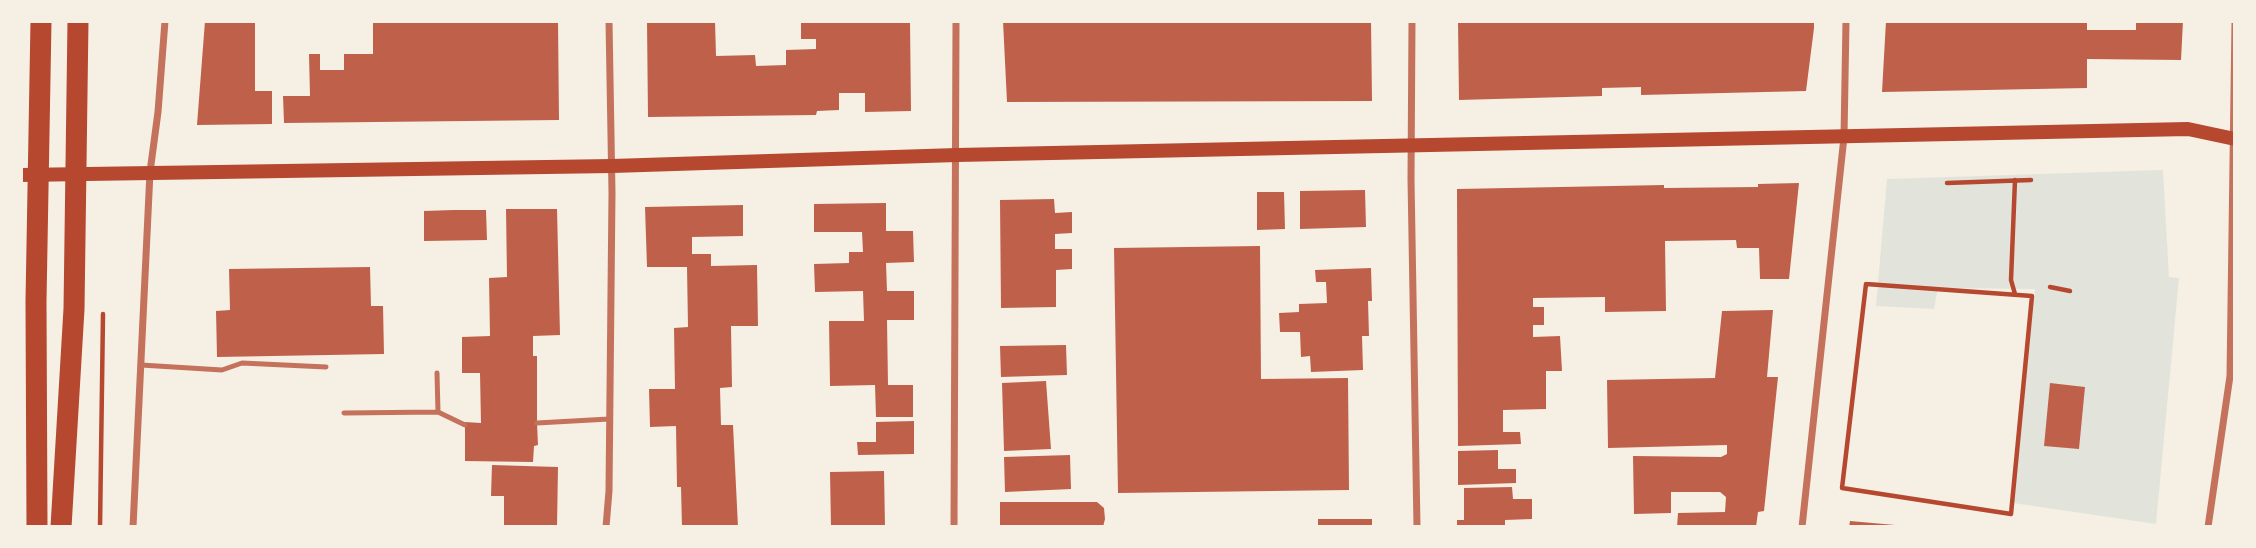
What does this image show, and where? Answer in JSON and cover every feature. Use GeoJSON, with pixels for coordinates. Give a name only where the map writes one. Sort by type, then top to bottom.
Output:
{"type":"FeatureCollection","features":[{"type":"Feature","properties":{"kind":"highway"},"geometry":{"type":"LineString","coordinates":[[37,527],[36,300],[41,21]]}},
{"type":"Feature","properties":{"kind":"highway"},"geometry":{"type":"LineString","coordinates":[[61,527],[74,309],[78,21]]}},
{"type":"Feature","properties":{"kind":"main road"},"geometry":{"type":"LineString","coordinates":[[21,175],[612,166],[957,155],[2188,129],[2234,139]]}},
{"type":"Feature","properties":{"kind":"street"},"geometry":{"type":"LineString","coordinates":[[133,527],[150,172],[165,21]]}},
{"type":"Feature","properties":{"kind":"street"},"geometry":{"type":"LineString","coordinates":[[606,527],[609,491],[612,166],[609,21]]}},
{"type":"Feature","properties":{"kind":"street"},"geometry":{"type":"LineString","coordinates":[[954,527],[956,21]]}},
{"type":"Feature","properties":{"kind":"street"},"geometry":{"type":"LineString","coordinates":[[1412,21],[1417,527]]}},
{"type":"Feature","properties":{"kind":"street"},"geometry":{"type":"LineString","coordinates":[[1802,527],[1844,137],[1846,21]]}},
{"type":"Feature","properties":{"kind":"street"},"geometry":{"type":"LineString","coordinates":[[2208,527],[2230,376],[2235,21]]}},
{"type":"Feature","properties":{"kind":"lane"},"geometry":{"type":"LineString","coordinates":[[141,365],[222,370],[242,363],[326,367]]}},
{"type":"Feature","properties":{"kind":"lane"},"geometry":{"type":"LineString","coordinates":[[437,373],[438,412]]}},
{"type":"Feature","properties":{"kind":"lane"},"geometry":{"type":"LineString","coordinates":[[344,413],[438,412],[465,425]]}},
{"type":"Feature","properties":{"kind":"lane"},"geometry":{"type":"LineString","coordinates":[[537,423],[610,419]]}},
{"type":"Feature","properties":{"kind":"path"},"geometry":{"type":"LineString","coordinates":[[1955,180],[1948,182],[2031,180]]}},
{"type":"Feature","properties":{"kind":"path"},"geometry":{"type":"LineString","coordinates":[[2015,180],[2011,280],[2015,294]]}},
{"type":"Feature","properties":{"kind":"path"},"geometry":{"type":"LineString","coordinates":[[1866,284],[2032,296],[2011,514],[1842,488],[1866,284]]}},
{"type":"Feature","properties":{"kind":"path"},"geometry":{"type":"LineString","coordinates":[[2050,287],[2070,291]]}},
{"type":"Feature","properties":{"kind":"shaded area"},"geometry":{"type":"Polygon","coordinates":[[[2163,170],[2169,277],[2179,278],[2156,524],[2013,503],[2035,289],[1938,288],[1934,309],[1876,306],[1887,179],[2163,170]]]}},
{"type":"Feature","properties":{"kind":"building"},"geometry":{"type":"Polygon","coordinates":[[[205,21],[255,21],[255,91],[272,91],[272,124],[197,125],[205,21]]]}},
{"type":"Feature","properties":{"kind":"building"},"geometry":{"type":"Polygon","coordinates":[[[373,21],[558,21],[559,120],[284,123],[283,96],[310,96],[309,54],[320,54],[320,70],[344,70],[344,54],[373,54],[373,21]]]}},
{"type":"Feature","properties":{"kind":"building"},"geometry":{"type":"Polygon","coordinates":[[[647,21],[715,21],[716,56],[755,55],[756,66],[786,65],[786,50],[816,49],[816,39],[801,39],[801,21],[910,21],[911,111],[865,112],[865,93],[839,93],[839,110],[817,111],[816,115],[648,117],[647,21]]]}},
{"type":"Feature","properties":{"kind":"building"},"geometry":{"type":"Polygon","coordinates":[[[1003,21],[1371,21],[1372,101],[1007,102],[1003,21]]]}},
{"type":"Feature","properties":{"kind":"building"},"geometry":{"type":"Polygon","coordinates":[[[1458,21],[1814,21],[1814,28],[1806,91],[1641,95],[1641,87],[1602,88],[1602,96],[1459,100],[1458,21]]]}},
{"type":"Feature","properties":{"kind":"building"},"geometry":{"type":"Polygon","coordinates":[[[1886,21],[2087,21],[2087,30],[2136,30],[2136,21],[2183,21],[2181,60],[2087,59],[2087,88],[1882,92],[1886,21]]]}},
{"type":"Feature","properties":{"kind":"building"},"geometry":{"type":"Polygon","coordinates":[[[1799,183],[1789,279],[1760,279],[1759,248],[1737,248],[1736,240],[1665,241],[1666,311],[1605,312],[1605,297],[1533,298],[1533,307],[1544,307],[1544,325],[1533,325],[1533,337],[1560,336],[1562,371],[1546,371],[1546,409],[1503,410],[1503,432],[1520,432],[1521,444],[1458,446],[1457,189],[1664,185],[1664,188],[1758,187],[1758,184],[1799,183]]]}},
{"type":"Feature","properties":{"kind":"building"},"geometry":{"type":"Polygon","coordinates":[[[1365,190],[1366,227],[1300,229],[1300,191],[1365,190]]]}},
{"type":"Feature","properties":{"kind":"building"},"geometry":{"type":"Polygon","coordinates":[[[1257,192],[1284,192],[1285,229],[1257,230],[1257,192]]]}},
{"type":"Feature","properties":{"kind":"building"},"geometry":{"type":"Polygon","coordinates":[[[1054,199],[1055,213],[1072,212],[1072,233],[1055,234],[1055,249],[1072,249],[1072,269],[1056,270],[1056,307],[1001,308],[1000,200],[1054,199]]]}},
{"type":"Feature","properties":{"kind":"building"},"geometry":{"type":"Polygon","coordinates":[[[886,203],[886,231],[913,231],[914,262],[886,263],[887,291],[914,291],[914,320],[887,320],[888,385],[913,385],[913,417],[876,417],[875,385],[830,386],[829,321],[864,321],[863,291],[815,292],[814,264],[849,263],[849,252],[863,252],[862,232],[814,232],[814,204],[886,203]]]}},
{"type":"Feature","properties":{"kind":"building"},"geometry":{"type":"Polygon","coordinates":[[[743,205],[743,236],[692,237],[692,254],[711,254],[711,266],[757,265],[758,326],[731,326],[732,387],[720,388],[721,425],[733,425],[738,527],[682,527],[681,487],[677,487],[676,426],[650,427],[649,389],[675,389],[674,328],[688,327],[687,267],[647,267],[645,207],[743,205]]]}},
{"type":"Feature","properties":{"kind":"building"},"geometry":{"type":"Polygon","coordinates":[[[506,209],[557,209],[560,335],[533,336],[533,356],[537,356],[538,445],[534,446],[533,462],[465,461],[465,422],[481,423],[480,373],[462,373],[462,337],[490,336],[489,278],[507,277],[506,209]]]}},
{"type":"Feature","properties":{"kind":"building"},"geometry":{"type":"Polygon","coordinates":[[[486,210],[487,240],[424,241],[424,211],[486,210]]]}},
{"type":"Feature","properties":{"kind":"building"},"geometry":{"type":"Polygon","coordinates":[[[1260,246],[1261,379],[1348,378],[1349,490],[1118,493],[1114,248],[1260,246]]]}},
{"type":"Feature","properties":{"kind":"building"},"geometry":{"type":"Polygon","coordinates":[[[370,267],[371,306],[383,306],[384,354],[217,357],[216,311],[230,310],[229,269],[370,267]]]}},
{"type":"Feature","properties":{"kind":"building"},"geometry":{"type":"Polygon","coordinates":[[[1371,268],[1369,336],[1362,336],[1363,370],[1311,372],[1310,356],[1301,357],[1300,332],[1280,332],[1279,313],[1299,312],[1299,304],[1327,303],[1326,282],[1316,282],[1315,270],[1371,268]]]}},
{"type":"Feature","properties":{"kind":"building"},"geometry":{"type":"Polygon","coordinates":[[[1773,310],[1767,377],[1778,377],[1764,511],[1758,512],[1756,527],[1677,527],[1678,513],[1725,512],[1726,497],[1720,492],[1671,492],[1671,513],[1634,514],[1633,456],[1721,457],[1727,454],[1727,445],[1608,448],[1607,380],[1715,378],[1722,311],[1773,310]]]}},
{"type":"Feature","properties":{"kind":"building"},"geometry":{"type":"Polygon","coordinates":[[[1066,345],[1067,375],[1001,377],[1000,346],[1066,345]]]}},
{"type":"Feature","properties":{"kind":"building"},"geometry":{"type":"Polygon","coordinates":[[[1046,381],[1051,449],[1004,451],[1002,383],[1046,381]]]}},
{"type":"Feature","properties":{"kind":"building"},"geometry":{"type":"Polygon","coordinates":[[[2050,383],[2085,387],[2079,449],[2044,446],[2050,383]]]}},
{"type":"Feature","properties":{"kind":"building"},"geometry":{"type":"Polygon","coordinates":[[[914,421],[914,454],[858,455],[857,442],[876,442],[876,422],[914,421]]]}},
{"type":"Feature","properties":{"kind":"building"},"geometry":{"type":"Polygon","coordinates":[[[1498,450],[1498,469],[1516,469],[1516,483],[1458,485],[1458,451],[1498,450]]]}},
{"type":"Feature","properties":{"kind":"building"},"geometry":{"type":"Polygon","coordinates":[[[1070,455],[1071,489],[1005,492],[1004,457],[1070,455]]]}},
{"type":"Feature","properties":{"kind":"building"},"geometry":{"type":"Polygon","coordinates":[[[492,465],[558,467],[557,527],[504,527],[504,496],[491,496],[492,465]]]}},
{"type":"Feature","properties":{"kind":"building"},"geometry":{"type":"Polygon","coordinates":[[[884,471],[885,527],[831,527],[830,472],[884,471]]]}},
{"type":"Feature","properties":{"kind":"building"},"geometry":{"type":"Polygon","coordinates":[[[1512,487],[1513,499],[1532,499],[1532,519],[1505,520],[1505,527],[1457,527],[1457,520],[1464,520],[1464,488],[1512,487]]]}},
{"type":"Feature","properties":{"kind":"building"},"geometry":{"type":"Polygon","coordinates":[[[1000,502],[1097,502],[1104,508],[1105,519],[1103,527],[1000,527],[1000,502]]]}},
{"type":"Feature","properties":{"kind":"building"},"geometry":{"type":"Polygon","coordinates":[[[1318,519],[1372,519],[1372,527],[1318,527],[1318,519]]]}},
{"type":"Feature","properties":{"kind":"building"},"geometry":{"type":"Polygon","coordinates":[[[1850,521],[1895,525],[1895,527],[1849,527],[1850,521]]]}}]}
